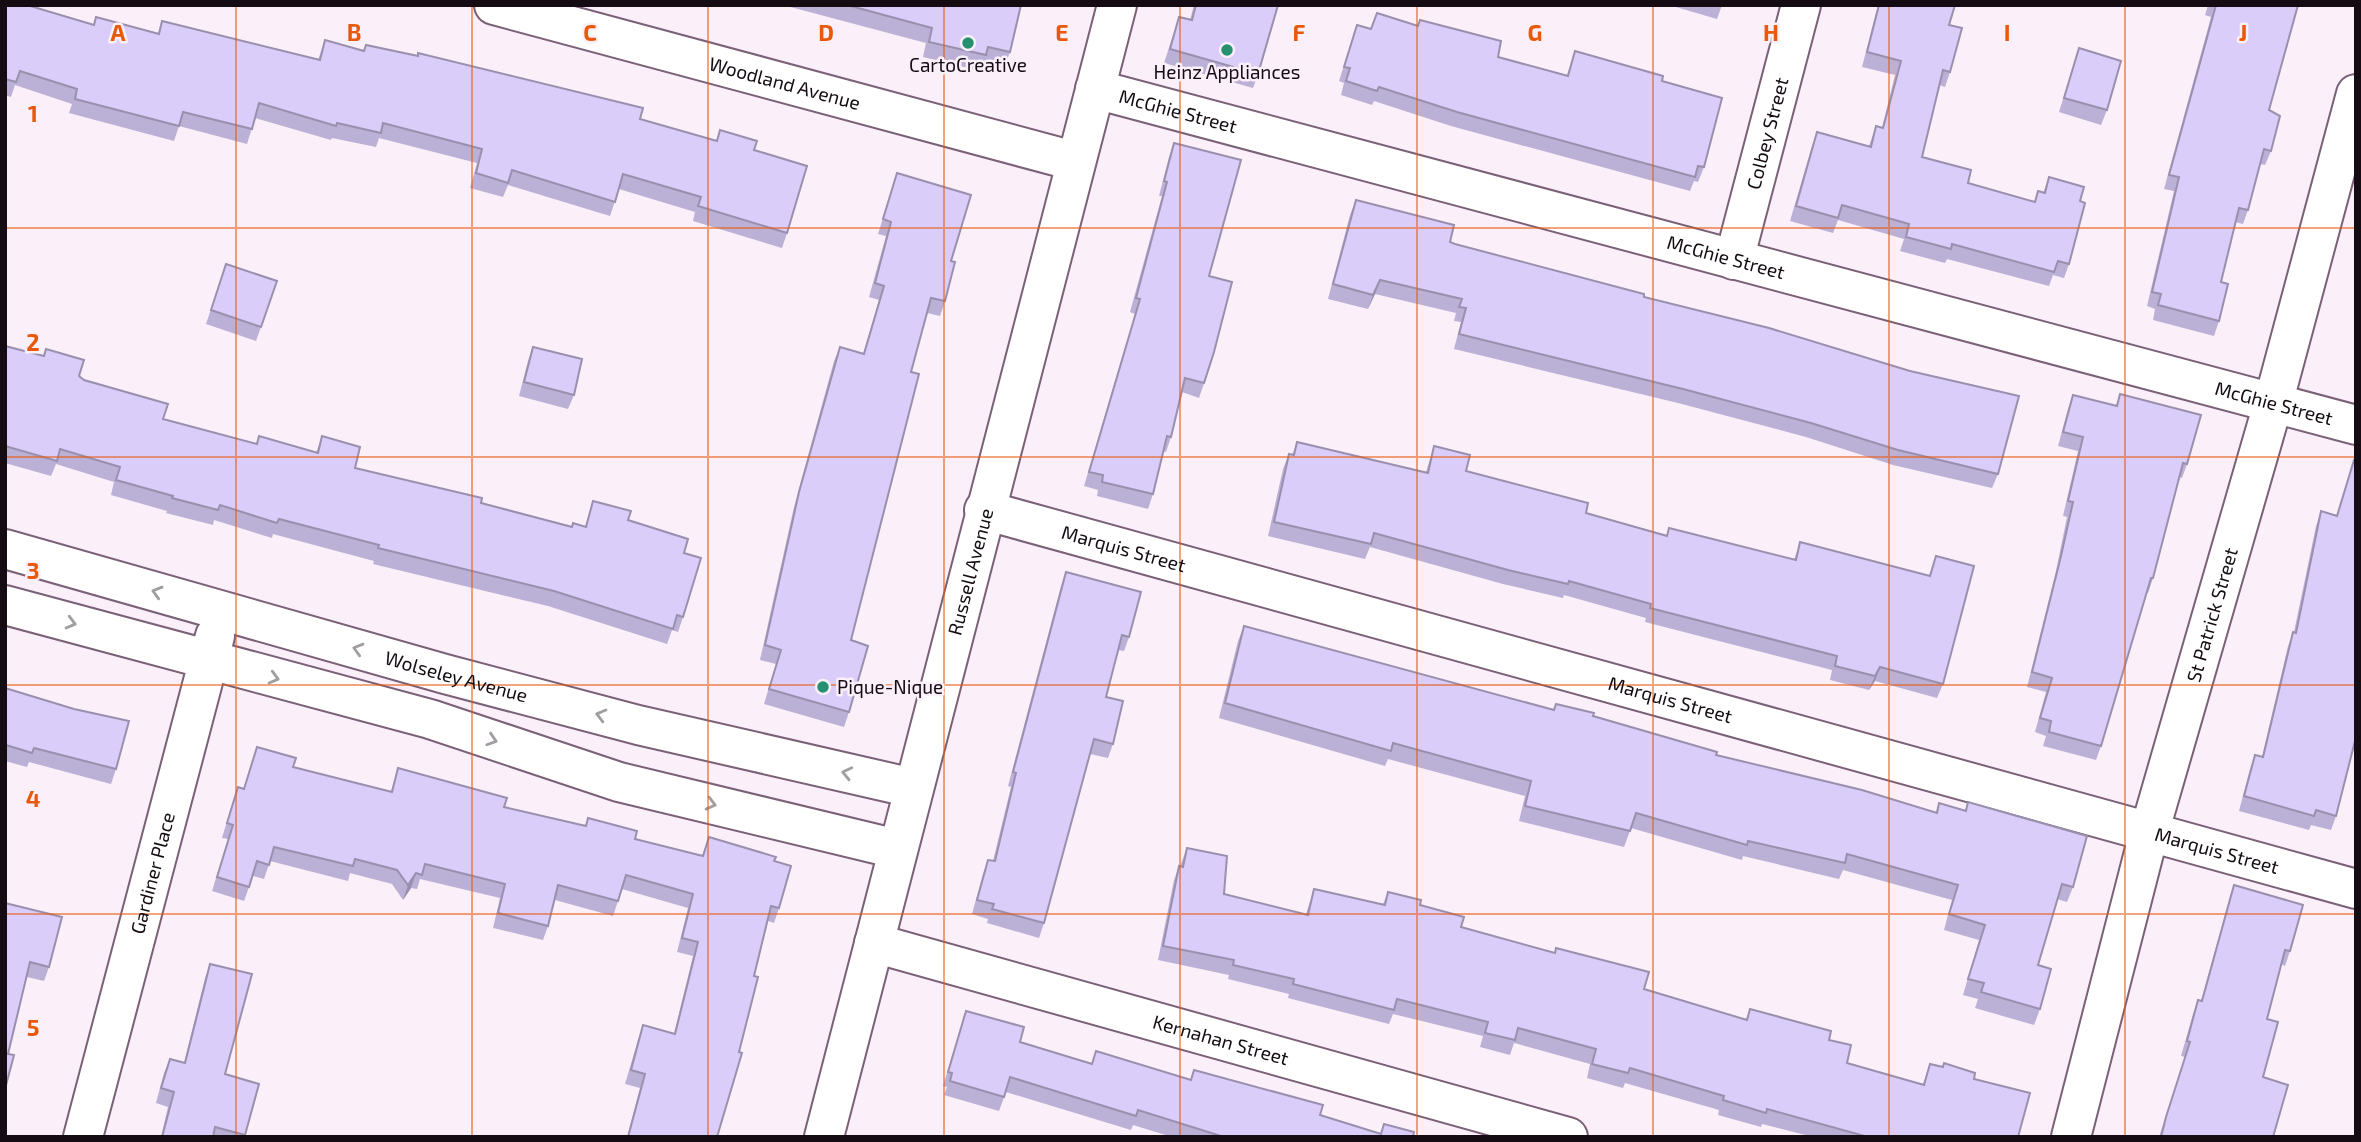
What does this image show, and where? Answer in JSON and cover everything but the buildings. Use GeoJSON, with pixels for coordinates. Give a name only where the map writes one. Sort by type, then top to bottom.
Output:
{"type":"FeatureCollection","features":[{"type":"Feature","properties":{"kind":"street","name":"Woodland Avenue"},"geometry":{"type":"LineString","coordinates":[[494,5],[1074,160]]}},
{"type":"Feature","properties":{"kind":"street","name":"Russell Avenue"},"geometry":{"type":"LineString","coordinates":[[824,1137],[1116,5]]}},
{"type":"Feature","properties":{"kind":"street","name":"Colbey Street"},"geometry":{"type":"LineString","coordinates":[[1734,260],[1801,5]]}},
{"type":"Feature","properties":{"kind":"street","name":"McGhie Street"},"geometry":{"type":"LineString","coordinates":[[1095,89],[2356,425]]}},
{"type":"Feature","properties":{"kind":"street","name":"St Patrick Street"},"geometry":{"type":"LineString","coordinates":[[2071,1137],[2149,834],[2273,404],[2356,94]]}},
{"type":"Feature","properties":{"kind":"street","name":"Marquis Street"},"geometry":{"type":"LineString","coordinates":[[984,510],[2149,834],[2356,889]]}},
{"type":"Feature","properties":{"kind":"street","name":"Wolseley Avenue"},"geometry":{"type":"LineString","coordinates":[[5,549],[444,674],[638,725],[913,788]]}},
{"type":"Feature","properties":{"kind":"street"},"geometry":{"type":"LineString","coordinates":[[5,605],[430,719],[619,782],[897,849]]}},
{"type":"Feature","properties":{"kind":"street","name":"Gardiner Place"},"geometry":{"type":"LineString","coordinates":[[83,1137],[223,610]]}},
{"type":"Feature","properties":{"kind":"street"},"geometry":{"type":"LineString","coordinates":[[430,719],[444,674]]}},
{"type":"Feature","properties":{"kind":"street"},"geometry":{"type":"LineString","coordinates":[[619,782],[638,725]]}},
{"type":"Feature","properties":{"kind":"street","name":"Kernahan Street"},"geometry":{"type":"LineString","coordinates":[[873,943],[1567,1137]]}},
{"type":"Feature","properties":{"kind":"place","name":"CartoCreative"},"geometry":{"type":"Point","coordinates":[968,43]}},
{"type":"Feature","properties":{"kind":"place","name":"Heinz Appliances"},"geometry":{"type":"Point","coordinates":[1227,50]}},
{"type":"Feature","properties":{"kind":"place","name":"Pique-Nique"},"geometry":{"type":"Point","coordinates":[823,687]}}]}
